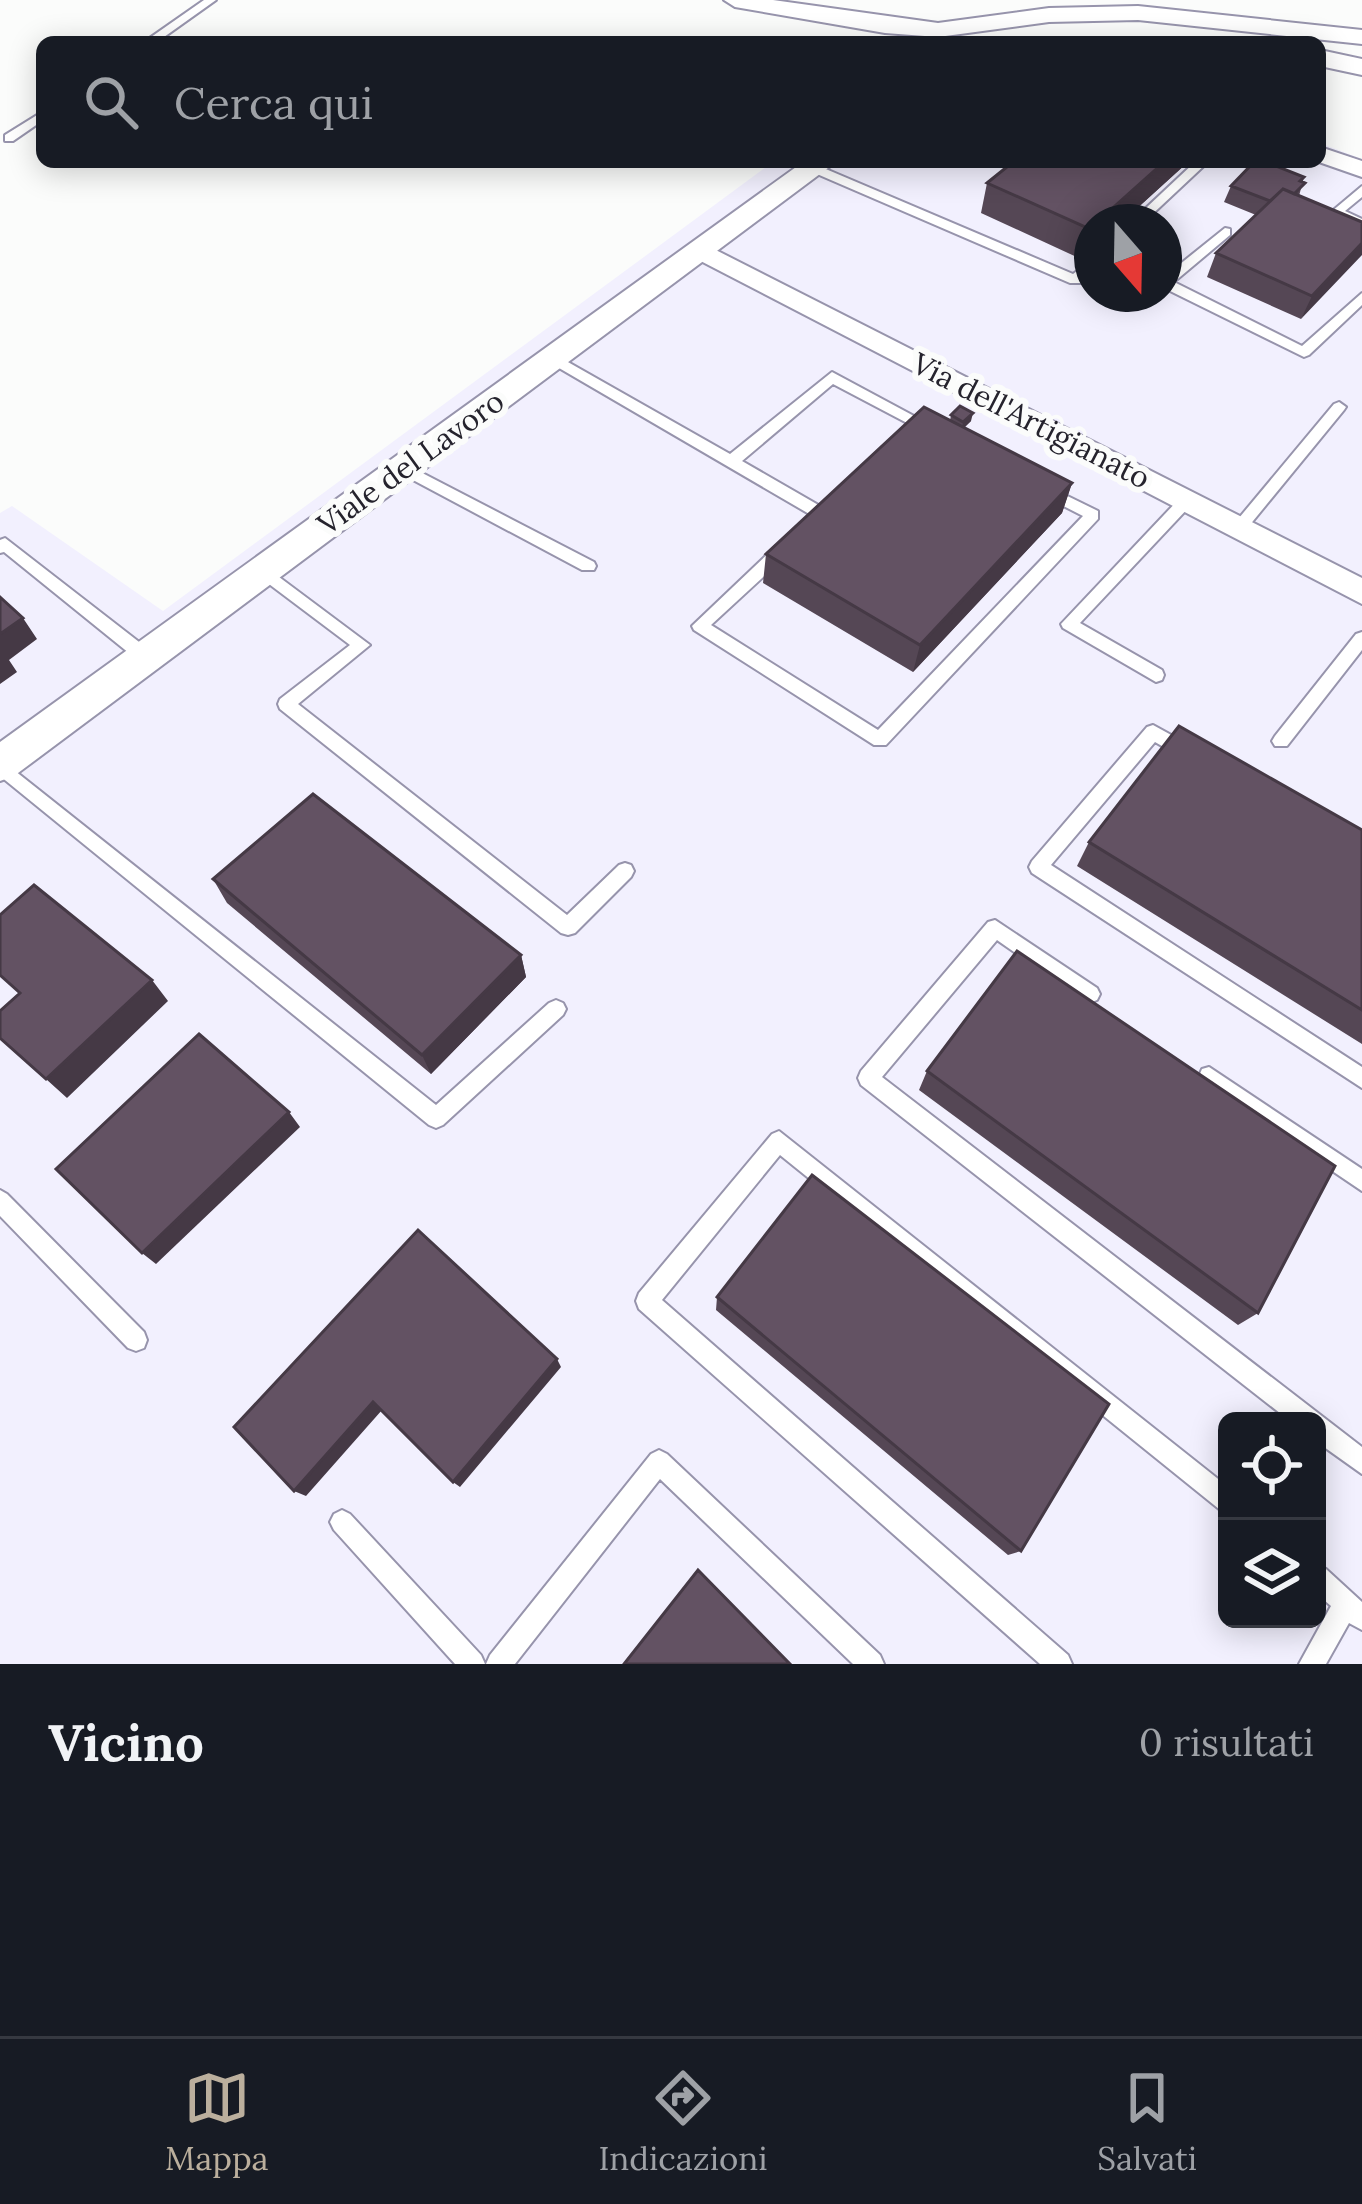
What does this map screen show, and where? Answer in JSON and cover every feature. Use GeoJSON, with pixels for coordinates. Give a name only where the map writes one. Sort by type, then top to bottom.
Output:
{"type":"FeatureCollection","features":[{"type":"Feature","properties":{"kind":"street"},"geometry":{"type":"LineString","coordinates":[[735,0],[885,26],[938,30],[1049,15],[1138,13],[1203,30],[1362,37]]}},
{"type":"Feature","properties":{"kind":"street"},"geometry":{"type":"LineString","coordinates":[[1326,59],[1362,67]]}},
{"type":"Feature","properties":{"kind":"street"},"geometry":{"type":"LineString","coordinates":[[1326,156],[1362,170]]}},
{"type":"Feature","properties":{"kind":"street","name":"Viale del Lavoro"},"geometry":{"type":"LineString","coordinates":[[0,765],[814,168]]}},
{"type":"Feature","properties":{"kind":"street","name":"Via dell'Artigianato"},"geometry":{"type":"LineString","coordinates":[[700,250],[1362,592]]}},
{"type":"Feature","properties":{"kind":"lane"},"geometry":{"type":"LineString","coordinates":[[159,36],[211,0]]}},
{"type":"Feature","properties":{"kind":"lane"},"geometry":{"type":"LineString","coordinates":[[9,138],[36,120]]}},
{"type":"Feature","properties":{"kind":"lane"},"geometry":{"type":"LineString","coordinates":[[825,168],[1074,280]]}},
{"type":"Feature","properties":{"kind":"lane"},"geometry":{"type":"LineString","coordinates":[[1156,204],[1196,168]]}},
{"type":"Feature","properties":{"kind":"lane"},"geometry":{"type":"LineString","coordinates":[[1362,190],[1337,212],[1362,224]]}},
{"type":"Feature","properties":{"kind":"lane"},"geometry":{"type":"LineString","coordinates":[[1225,232],[1165,283],[1304,352],[1362,297]]}},
{"type":"Feature","properties":{"kind":"lane"},"geometry":{"type":"LineString","coordinates":[[552,358],[822,514],[700,626],[880,740],[1093,515],[1033,483]]}},
{"type":"Feature","properties":{"kind":"lane"},"geometry":{"type":"LineString","coordinates":[[731,462],[832,377],[952,441]]}},
{"type":"Feature","properties":{"kind":"lane"},"geometry":{"type":"LineString","coordinates":[[1239,528],[1339,407]]}},
{"type":"Feature","properties":{"kind":"lane"},"geometry":{"type":"LineString","coordinates":[[403,468],[588,566]]}},
{"type":"Feature","properties":{"kind":"lane"},"geometry":{"type":"LineString","coordinates":[[1156,675],[1069,624],[1186,501]]}},
{"type":"Feature","properties":{"kind":"lane"},"geometry":{"type":"LineString","coordinates":[[0,547],[5,544],[146,657]]}},
{"type":"Feature","properties":{"kind":"lane"},"geometry":{"type":"LineString","coordinates":[[262,571],[362,645],[286,704],[568,927],[625,871]]}},
{"type":"Feature","properties":{"kind":"lane"},"geometry":{"type":"LineString","coordinates":[[1281,741],[1362,638]]}},
{"type":"Feature","properties":{"kind":"lane"},"geometry":{"type":"LineString","coordinates":[[1210,765],[1153,732],[1038,866],[1362,1078]]}},
{"type":"Feature","properties":{"kind":"lane"},"geometry":{"type":"LineString","coordinates":[[0,765],[436,1118],[556,1009]]}},
{"type":"Feature","properties":{"kind":"lane"},"geometry":{"type":"LineString","coordinates":[[1090,994],[995,928],[868,1078],[1297,1412]]}},
{"type":"Feature","properties":{"kind":"lane"},"geometry":{"type":"LineString","coordinates":[[1209,1076],[1362,1181]]}},
{"type":"Feature","properties":{"kind":"lane"},"geometry":{"type":"LineString","coordinates":[[1059,1664],[646,1300],[779,1141],[1218,1494]]}},
{"type":"Feature","properties":{"kind":"lane"},"geometry":{"type":"LineString","coordinates":[[0,1201],[136,1340]]}},
{"type":"Feature","properties":{"kind":"lane"},"geometry":{"type":"LineString","coordinates":[[1326,1434],[1362,1462]]}},
{"type":"Feature","properties":{"kind":"lane"},"geometry":{"type":"LineString","coordinates":[[499,1664],[658,1462],[871,1664]]}},
{"type":"Feature","properties":{"kind":"lane"},"geometry":{"type":"LineString","coordinates":[[342,1522],[472,1664]]}},
{"type":"Feature","properties":{"kind":"lane"},"geometry":{"type":"LineString","coordinates":[[1312,1664],[1353,1612],[1326,1586]]}},
{"type":"Feature","properties":{"kind":"shaded area"},"geometry":{"type":"Polygon","coordinates":[[[1326,145],[1362,159],[1362,1664],[0,1664],[0,513],[12,506],[163,611],[765,168],[1326,168],[1326,145]]]}},
{"type":"Feature","properties":{"kind":"building"},"geometry":{"type":"Polygon","coordinates":[[[1006,168],[1157,168],[1117,204],[1074,204],[1074,222],[987,183],[1006,168]]]}},
{"type":"Feature","properties":{"kind":"building"},"geometry":{"type":"Polygon","coordinates":[[[1248,168],[1281,168],[1304,177],[1300,181],[1305,183],[1294,194],[1283,189],[1270,201],[1231,186],[1248,168]]]}},
{"type":"Feature","properties":{"kind":"building"},"geometry":{"type":"Polygon","coordinates":[[[1283,189],[1362,222],[1362,243],[1312,296],[1216,253],[1283,189]]]}},
{"type":"Feature","properties":{"kind":"building"},"geometry":{"type":"Polygon","coordinates":[[[960,406],[973,413],[963,422],[951,415],[960,406]]]}},
{"type":"Feature","properties":{"kind":"building"},"geometry":{"type":"Polygon","coordinates":[[[924,407],[1072,483],[920,645],[766,554],[924,407]]]}},
{"type":"Feature","properties":{"kind":"building"},"geometry":{"type":"Polygon","coordinates":[[[0,597],[23,618],[0,634],[0,597]]]}},
{"type":"Feature","properties":{"kind":"building"},"geometry":{"type":"Polygon","coordinates":[[[1179,726],[1362,830],[1362,1010],[1089,842],[1179,726]]]}},
{"type":"Feature","properties":{"kind":"building"},"geometry":{"type":"Polygon","coordinates":[[[313,794],[521,955],[422,1055],[213,879],[313,794]]]}},
{"type":"Feature","properties":{"kind":"building"},"geometry":{"type":"Polygon","coordinates":[[[34,885],[152,980],[46,1079],[0,1038],[0,1011],[20,993],[0,975],[0,915],[34,885]]]}},
{"type":"Feature","properties":{"kind":"building"},"geometry":{"type":"Polygon","coordinates":[[[1017,951],[1335,1166],[1258,1313],[927,1071],[1017,951]]]}},
{"type":"Feature","properties":{"kind":"building"},"geometry":{"type":"Polygon","coordinates":[[[199,1034],[289,1112],[142,1253],[56,1169],[199,1034]]]}},
{"type":"Feature","properties":{"kind":"building"},"geometry":{"type":"Polygon","coordinates":[[[812,1175],[1109,1404],[1021,1551],[717,1297],[812,1175]]]}},
{"type":"Feature","properties":{"kind":"building"},"geometry":{"type":"Polygon","coordinates":[[[418,1230],[557,1359],[453,1482],[373,1402],[294,1491],[234,1427],[418,1230]]]}},
{"type":"Feature","properties":{"kind":"building"},"geometry":{"type":"Polygon","coordinates":[[[698,1570],[790,1664],[624,1664],[698,1570]]]}}]}
